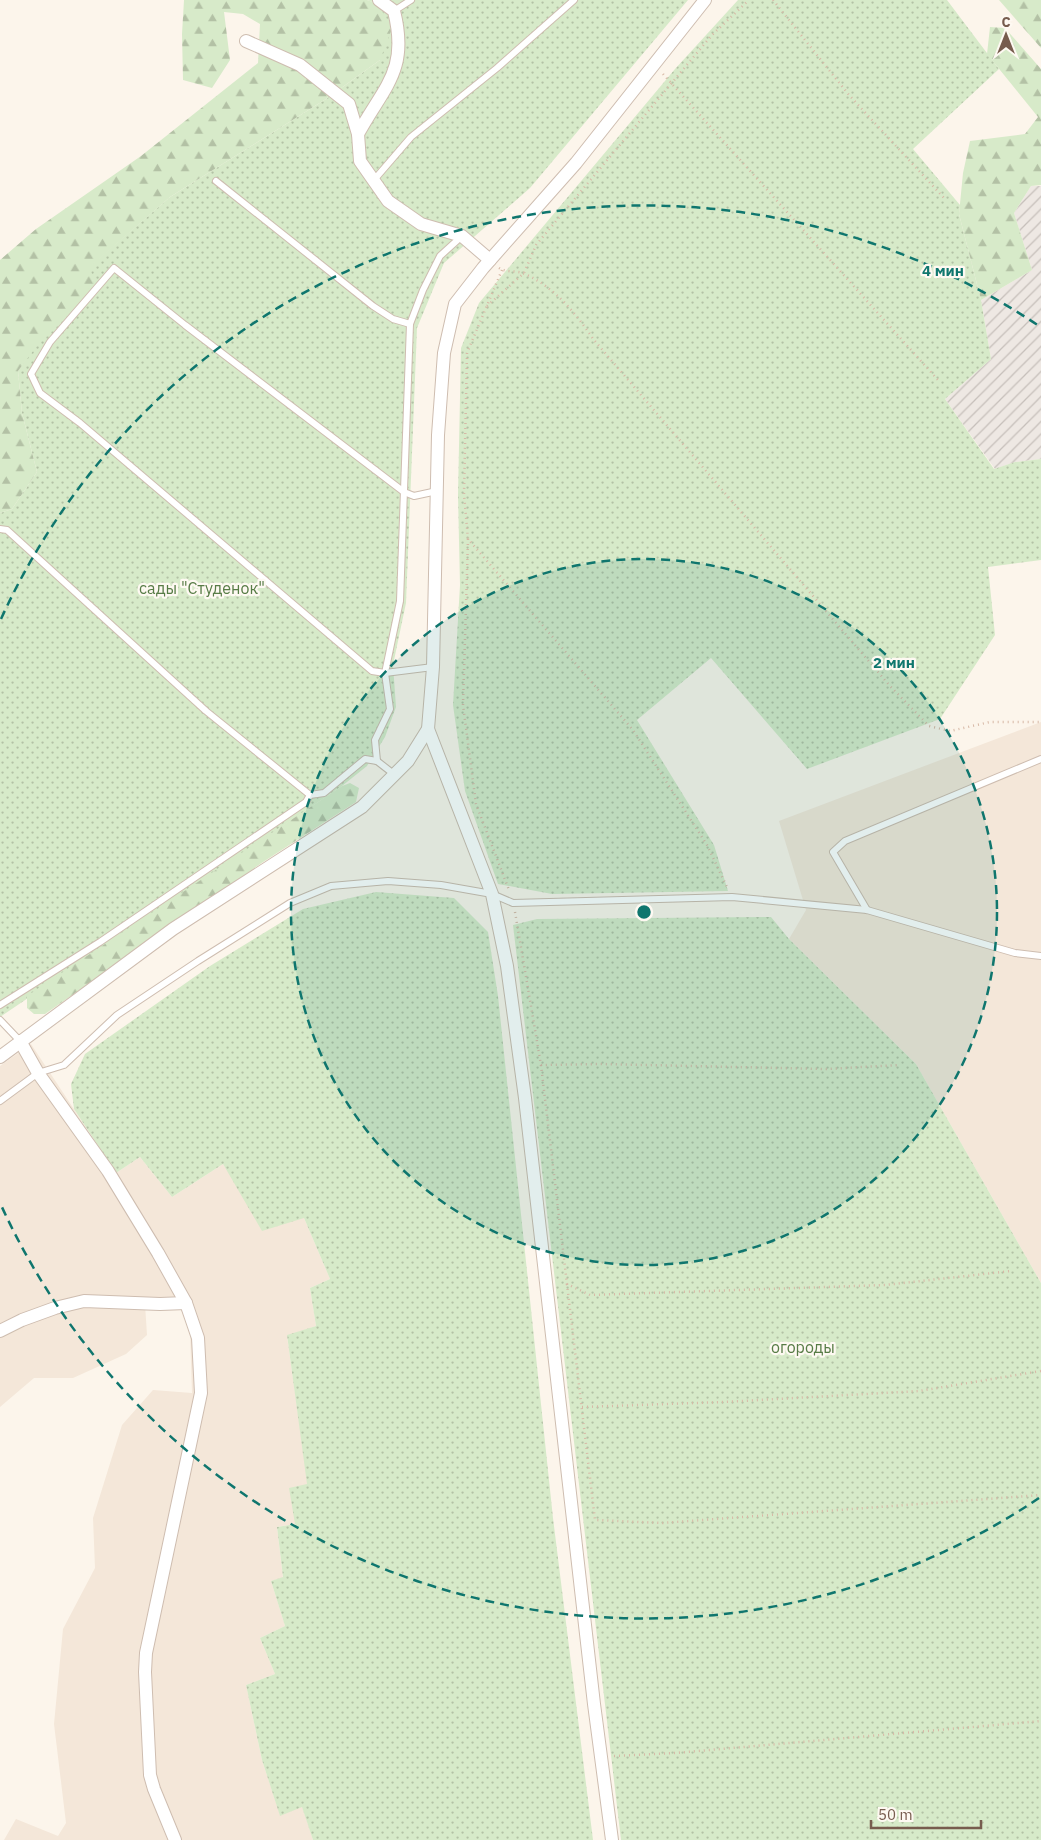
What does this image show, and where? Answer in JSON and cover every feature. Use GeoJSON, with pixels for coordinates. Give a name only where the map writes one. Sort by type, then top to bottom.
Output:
{"type":"FeatureCollection","features":[{"type":"Feature","properties":{"kind":"street"},"geometry":{"type":"LineString","coordinates":[[358,134],[384,94],[397,64],[400,35],[394,11],[379,0]]}},
{"type":"Feature","properties":{"kind":"street"},"geometry":{"type":"LineString","coordinates":[[612,1840],[522,1071],[505,956],[492,894],[428,729],[433,667],[437,491],[444,353],[455,304],[490,260],[576,164],[705,0]]}},
{"type":"Feature","properties":{"kind":"street"},"geometry":{"type":"LineString","coordinates":[[246,41],[300,65],[349,104],[358,134],[360,161],[388,201],[421,224],[462,236],[490,260]]}},
{"type":"Feature","properties":{"kind":"street"},"geometry":{"type":"LineString","coordinates":[[0,1056],[173,929],[362,807],[408,761],[428,729]]}},
{"type":"Feature","properties":{"kind":"street"},"geometry":{"type":"LineString","coordinates":[[20,1042],[38,1073],[108,1171],[186,1302],[198,1338],[200,1393],[146,1653],[144,1672],[150,1775],[154,1790],[175,1840]]}},
{"type":"Feature","properties":{"kind":"street"},"geometry":{"type":"LineString","coordinates":[[0,1331],[55,1308],[84,1300],[160,1304],[186,1302]]}},
{"type":"Feature","properties":{"kind":"lane"},"geometry":{"type":"LineString","coordinates":[[394,11],[411,0]]}},
{"type":"Feature","properties":{"kind":"lane"},"geometry":{"type":"LineString","coordinates":[[374,180],[411,137],[497,68],[574,0]]}},
{"type":"Feature","properties":{"kind":"lane"},"geometry":{"type":"LineString","coordinates":[[216,181],[374,306],[393,319],[410,324]]}},
{"type":"Feature","properties":{"kind":"lane"},"geometry":{"type":"LineString","coordinates":[[377,761],[375,740],[390,709],[385,672],[400,601],[410,324],[423,290],[440,256],[462,236]]}},
{"type":"Feature","properties":{"kind":"lane"},"geometry":{"type":"LineString","coordinates":[[433,667],[385,672],[372,671],[80,423],[40,393],[31,374],[50,342],[114,268],[404,492],[414,496],[437,491]]}},
{"type":"Feature","properties":{"kind":"lane"},"geometry":{"type":"LineString","coordinates":[[0,529],[8,530],[206,711],[310,795],[324,793],[365,759],[377,761],[395,774]]}},
{"type":"Feature","properties":{"kind":"lane"},"geometry":{"type":"LineString","coordinates":[[867,910],[833,852],[845,841],[1041,759]]}},
{"type":"Feature","properties":{"kind":"lane"},"geometry":{"type":"LineString","coordinates":[[0,1005],[108,937],[306,802],[310,795]]}},
{"type":"Feature","properties":{"kind":"lane"},"geometry":{"type":"LineString","coordinates":[[0,1100],[38,1073],[64,1065],[117,1015],[198,961],[290,903],[332,886],[388,881],[441,885],[492,894],[513,903],[732,897],[867,910],[1015,953],[1041,956]]}},
{"type":"Feature","properties":{"kind":"lane"},"geometry":{"type":"LineString","coordinates":[[0,1020],[20,1042]]}},
{"type":"Feature","properties":{"kind":"path"},"geometry":{"type":"LineString","coordinates":[[486,307],[524,273],[536,245],[712,35],[749,0]]}},
{"type":"Feature","properties":{"kind":"path"},"geometry":{"type":"LineString","coordinates":[[773,0],[849,95],[944,198]]}},
{"type":"Feature","properties":{"kind":"path"},"geometry":{"type":"LineString","coordinates":[[654,63],[938,380]]}},
{"type":"Feature","properties":{"kind":"path"},"geometry":{"type":"LineString","coordinates":[[490,260],[502,270],[524,273],[548,287],[572,309],[594,340],[884,678],[929,726],[950,731],[990,722],[1041,722]]}},
{"type":"Feature","properties":{"kind":"path"},"geometry":{"type":"LineString","coordinates":[[502,270],[467,353],[464,494],[468,539],[463,705],[476,804],[513,903],[520,935],[540,1065],[595,1520],[662,1523],[1041,1495]]}},
{"type":"Feature","properties":{"kind":"path"},"geometry":{"type":"LineString","coordinates":[[468,539],[633,730],[706,845],[732,897]]}},
{"type":"Feature","properties":{"kind":"path"},"geometry":{"type":"LineString","coordinates":[[540,1065],[610,1064],[826,1070],[899,1065]]}},
{"type":"Feature","properties":{"kind":"path"},"geometry":{"type":"LineString","coordinates":[[567,1284],[590,1295],[884,1285],[1011,1271]]}},
{"type":"Feature","properties":{"kind":"path"},"geometry":{"type":"LineString","coordinates":[[581,1407],[919,1392],[1041,1371]]}},
{"type":"Feature","properties":{"kind":"path"},"geometry":{"type":"LineString","coordinates":[[601,1756],[675,1753],[1041,1721]]}},
{"type":"Feature","properties":{"kind":"shaded area"},"geometry":{"type":"Polygon","coordinates":[[[1031,186],[1041,186],[1041,459],[1015,462],[995,469],[945,399],[991,359],[981,300],[1032,270],[1014,213],[1031,186]]]}},
{"type":"Feature","properties":{"kind":"shaded area"},"geometry":{"type":"Polygon","coordinates":[[[1041,722],[1041,1283],[916,1064],[789,939],[806,910],[779,821],[1041,722]]]}},
{"type":"Feature","properties":{"kind":"shaded area"},"geometry":{"type":"Polygon","coordinates":[[[31,1044],[116,1173],[140,1157],[172,1197],[223,1164],[229,1173],[304,1218],[330,1279],[310,1288],[316,1326],[287,1336],[308,1485],[295,1524],[277,1527],[283,1578],[271,1581],[285,1626],[260,1638],[275,1674],[246,1685],[262,1760],[280,1815],[302,1806],[313,1840],[4,1840],[16,1819],[58,1836],[66,1823],[54,1724],[63,1629],[95,1568],[93,1518],[122,1425],[153,1390],[192,1393],[190,1330],[181,1310],[145,1304],[147,1335],[126,1354],[73,1378],[34,1378],[0,1407],[0,1066],[31,1044]]]}},
{"type":"Feature","properties":{"kind":"green space"},"geometry":{"type":"Polygon","coordinates":[[[184,0],[367,0],[379,4],[391,31],[380,60],[326,99],[170,197],[90,267],[94,283],[39,343],[18,371],[22,413],[37,472],[12,509],[0,513],[0,260],[36,229],[141,156],[258,63],[260,24],[243,14],[224,12],[230,60],[212,88],[183,80],[182,34],[184,0]]]}},
{"type":"Feature","properties":{"kind":"green space","name":"сады \"Студенок\""},"geometry":{"type":"Polygon","coordinates":[[[367,0],[688,0],[530,188],[444,263],[417,328],[406,603],[393,665],[396,707],[385,737],[367,766],[342,786],[0,1017],[0,513],[12,509],[37,472],[22,413],[18,371],[89,267],[170,197],[326,99],[380,60],[379,4],[367,0]]]}},
{"type":"Feature","properties":{"kind":"green space"},"geometry":{"type":"Polygon","coordinates":[[[738,0],[947,0],[999,69],[913,149],[960,205],[959,214],[981,300],[991,359],[945,399],[994,469],[1015,462],[1041,459],[1041,560],[988,567],[995,635],[940,719],[807,769],[711,658],[637,720],[714,845],[728,891],[552,894],[498,884],[465,791],[453,705],[460,585],[458,495],[461,348],[479,303],[675,69],[738,0]]]}},
{"type":"Feature","properties":{"kind":"green space"},"geometry":{"type":"Polygon","coordinates":[[[999,0],[1041,0],[1041,48],[999,0]]]}},
{"type":"Feature","properties":{"kind":"green space"},"geometry":{"type":"Polygon","coordinates":[[[990,27],[1005,28],[1041,69],[1041,185],[1031,186],[1014,213],[1032,270],[981,300],[959,214],[963,173],[970,141],[1025,134],[1038,117],[987,54],[990,27]]]}},
{"type":"Feature","properties":{"kind":"green space"},"geometry":{"type":"Polygon","coordinates":[[[350,783],[359,788],[356,802],[263,862],[45,1014],[34,1014],[27,1008],[27,996],[342,786],[350,783]]]}},
{"type":"Feature","properties":{"kind":"green space"},"geometry":{"type":"Polygon","coordinates":[[[376,892],[454,898],[488,932],[498,996],[553,1518],[593,1840],[313,1840],[302,1807],[280,1816],[262,1760],[246,1685],[275,1674],[260,1638],[285,1626],[271,1581],[283,1577],[277,1527],[295,1524],[289,1488],[307,1484],[287,1335],[316,1326],[310,1288],[330,1279],[304,1218],[262,1231],[223,1164],[172,1197],[140,1157],[116,1173],[74,1109],[71,1084],[85,1054],[210,966],[303,909],[376,892]]]}},
{"type":"Feature","properties":{"kind":"green space","name":"огороды"},"geometry":{"type":"Polygon","coordinates":[[[771,917],[789,939],[916,1064],[1041,1283],[1041,1840],[621,1840],[513,925],[537,919],[771,917]]]}}]}
